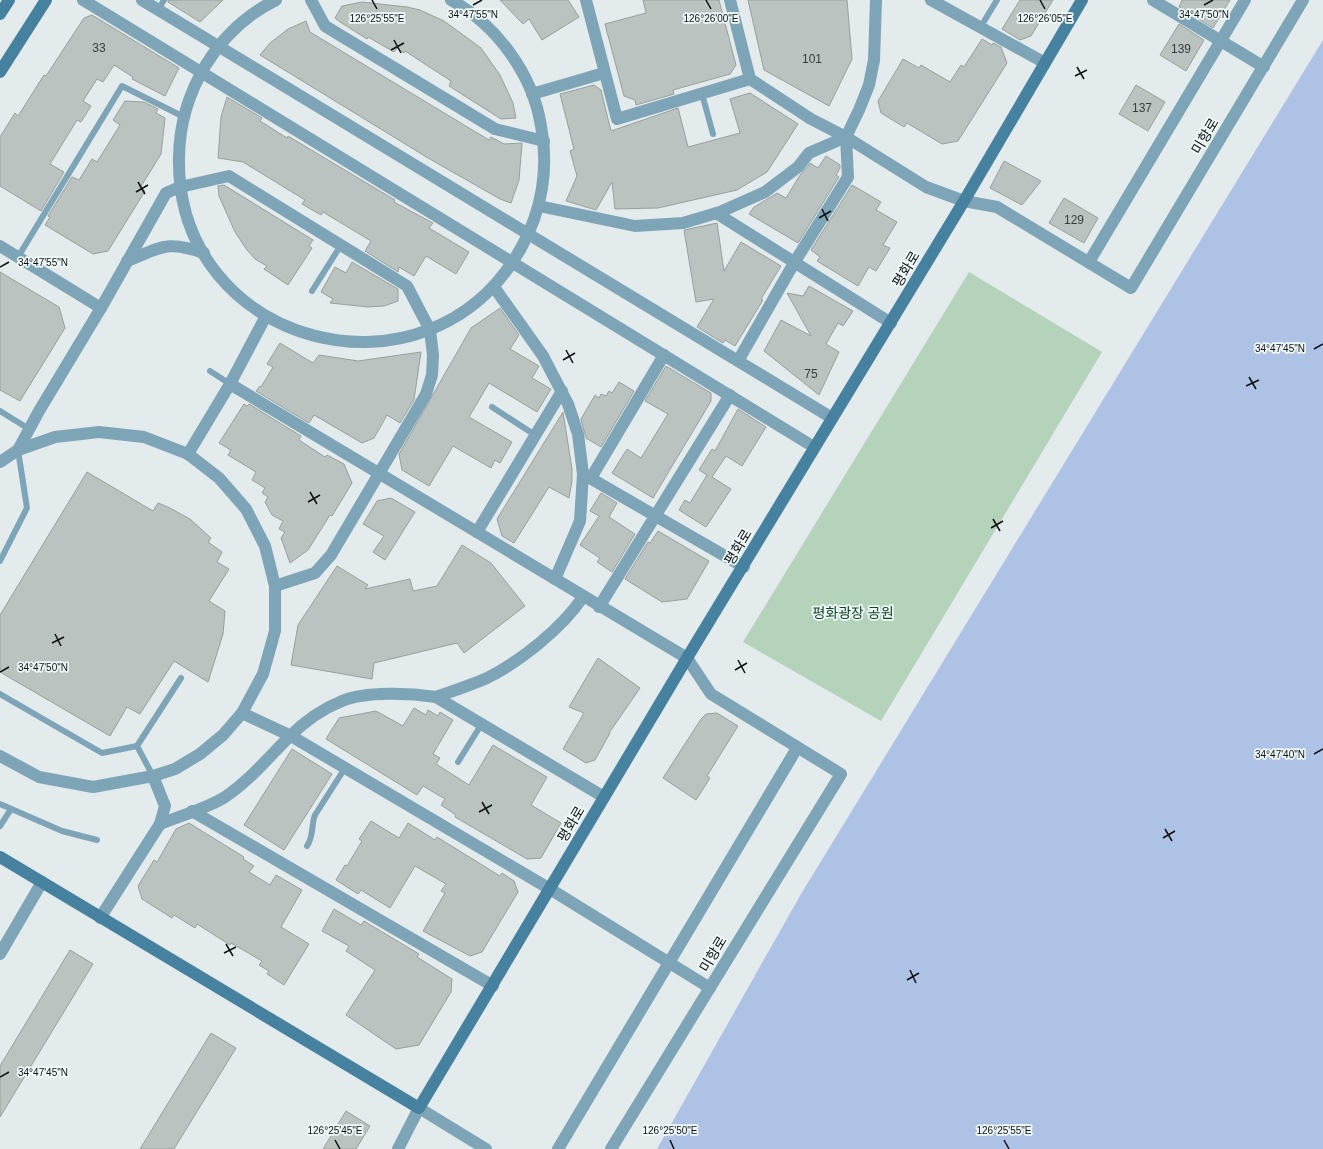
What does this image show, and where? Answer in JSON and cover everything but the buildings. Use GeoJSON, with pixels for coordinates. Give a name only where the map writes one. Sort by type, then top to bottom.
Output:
{"type":"FeatureCollection","features":[{"type":"Feature","properties":{"kind":"street"},"geometry":{"type":"LineString","coordinates":[[0,14],[9,0]]}},
{"type":"Feature","properties":{"kind":"street"},"geometry":{"type":"LineString","coordinates":[[0,72],[46,0]]}},
{"type":"Feature","properties":{"kind":"street"},"geometry":{"type":"LineString","coordinates":[[83,0],[814,447]]}},
{"type":"Feature","properties":{"kind":"street"},"geometry":{"type":"LineString","coordinates":[[142,0],[161,5],[219,46],[832,418]]}},
{"type":"Feature","properties":{"kind":"street"},"geometry":{"type":"LineString","coordinates":[[276,0],[240,24],[219,46],[207,62],[193,89],[184,117],[179,147],[180,187],[186,213],[204,253],[225,282],[244,301],[266,316],[291,329],[311,336],[346,342],[375,343],[403,338],[430,330],[468,309],[494,287],[513,263],[529,235],[539,206],[544,178],[544,141],[540,119],[532,94],[522,71],[506,48],[487,27],[456,1]]}},
{"type":"Feature","properties":{"kind":"street"},"geometry":{"type":"LineString","coordinates":[[311,0],[325,26],[338,34],[495,129],[544,141]]}},
{"type":"Feature","properties":{"kind":"street"},"geometry":{"type":"LineString","coordinates":[[586,0],[616,119],[750,79]]}},
{"type":"Feature","properties":{"kind":"street"},"geometry":{"type":"LineString","coordinates":[[730,0],[750,79],[811,119],[846,137],[926,187],[964,201],[997,207],[1089,262],[1244,0]]}},
{"type":"Feature","properties":{"kind":"street"},"geometry":{"type":"LineString","coordinates":[[738,361],[794,264],[848,177],[846,137],[860,110],[869,85],[874,60],[876,0]]}},
{"type":"Feature","properties":{"kind":"street"},"geometry":{"type":"LineString","coordinates":[[931,0],[1045,63]]}},
{"type":"Feature","properties":{"kind":"street","name":"평화로"},"geometry":{"type":"LineString","coordinates":[[420,1108],[687,658],[744,567],[814,447],[964,201],[1082,0]]}},
{"type":"Feature","properties":{"kind":"street"},"geometry":{"type":"LineString","coordinates":[[1153,0],[1264,67]]}},
{"type":"Feature","properties":{"kind":"street","name":"미항로"},"geometry":{"type":"LineString","coordinates":[[1089,262],[1131,288],[1303,0]]}},
{"type":"Feature","properties":{"kind":"street"},"geometry":{"type":"LineString","coordinates":[[532,94],[604,73]]}},
{"type":"Feature","properties":{"kind":"street"},"geometry":{"type":"LineString","coordinates":[[539,206],[636,226],[683,223],[716,213],[765,192],[798,167],[809,153],[846,137]]}},
{"type":"Feature","properties":{"kind":"street"},"geometry":{"type":"LineString","coordinates":[[18,450],[166,193],[180,187],[229,176],[407,286],[430,330],[433,355],[432,375],[426,394],[331,555],[315,573],[274,586]]}},
{"type":"Feature","properties":{"kind":"street"},"geometry":{"type":"LineString","coordinates":[[716,213],[794,264],[891,323]]}},
{"type":"Feature","properties":{"kind":"street"},"geometry":{"type":"LineString","coordinates":[[0,246],[101,308]]}},
{"type":"Feature","properties":{"kind":"street"},"geometry":{"type":"LineString","coordinates":[[128,261],[166,246],[179,246],[204,253]]}},
{"type":"Feature","properties":{"kind":"street"},"geometry":{"type":"LineString","coordinates":[[494,287],[543,356],[562,391],[578,434],[587,476],[580,521],[555,579]]}},
{"type":"Feature","properties":{"kind":"street"},"geometry":{"type":"LineString","coordinates":[[188,454],[230,384],[266,316]]}},
{"type":"Feature","properties":{"kind":"street"},"geometry":{"type":"LineString","coordinates":[[587,476],[664,355]]}},
{"type":"Feature","properties":{"kind":"street"},"geometry":{"type":"LineString","coordinates":[[230,384],[555,579],[582,597],[687,658],[711,694],[797,748],[558,1149]]}},
{"type":"Feature","properties":{"kind":"street"},"geometry":{"type":"LineString","coordinates":[[477,532],[562,391]]}},
{"type":"Feature","properties":{"kind":"street"},"geometry":{"type":"LineString","coordinates":[[599,607],[730,395]]}},
{"type":"Feature","properties":{"kind":"street"},"geometry":{"type":"LineString","coordinates":[[0,462],[18,450],[55,437],[99,432],[144,437],[188,454],[219,478],[246,510],[265,546],[274,586],[275,631],[264,674],[242,713],[223,735],[200,754],[175,769],[153,776],[93,787],[39,777],[0,756]]}},
{"type":"Feature","properties":{"kind":"street"},"geometry":{"type":"LineString","coordinates":[[587,476],[744,567]]}},
{"type":"Feature","properties":{"kind":"street"},"geometry":{"type":"LineString","coordinates":[[436,697],[488,678],[516,661],[539,644],[576,607],[582,597]]}},
{"type":"Feature","properties":{"kind":"street"},"geometry":{"type":"LineString","coordinates":[[160,824],[223,798],[255,773],[312,717],[342,700],[370,695],[420,694],[436,697],[604,797]]}},
{"type":"Feature","properties":{"kind":"street"},"geometry":{"type":"LineString","coordinates":[[242,713],[291,736],[550,889],[710,988]]}},
{"type":"Feature","properties":{"kind":"street","name":"미항로"},"geometry":{"type":"LineString","coordinates":[[611,1149],[841,774],[797,748]]}},
{"type":"Feature","properties":{"kind":"street"},"geometry":{"type":"LineString","coordinates":[[100,918],[160,824],[165,806],[153,776]]}},
{"type":"Feature","properties":{"kind":"street"},"geometry":{"type":"LineString","coordinates":[[192,811],[493,986]]}},
{"type":"Feature","properties":{"kind":"street"},"geometry":{"type":"LineString","coordinates":[[0,857],[486,1149]]}},
{"type":"Feature","properties":{"kind":"street"},"geometry":{"type":"LineString","coordinates":[[0,954],[42,882]]}},
{"type":"Feature","properties":{"kind":"street"},"geometry":{"type":"LineString","coordinates":[[398,1149],[420,1108]]}},
{"type":"Feature","properties":{"kind":"lane"},"geometry":{"type":"LineString","coordinates":[[980,28],[997,0]]}},
{"type":"Feature","properties":{"kind":"lane"},"geometry":{"type":"LineString","coordinates":[[18,257],[122,86],[184,117]]}},
{"type":"Feature","properties":{"kind":"lane"},"geometry":{"type":"LineString","coordinates":[[702,94],[713,134]]}},
{"type":"Feature","properties":{"kind":"lane"},"geometry":{"type":"LineString","coordinates":[[312,290],[341,245]]}},
{"type":"Feature","properties":{"kind":"lane"},"geometry":{"type":"LineString","coordinates":[[210,371],[230,384]]}},
{"type":"Feature","properties":{"kind":"lane"},"geometry":{"type":"LineString","coordinates":[[492,407],[535,435]]}},
{"type":"Feature","properties":{"kind":"lane"},"geometry":{"type":"LineString","coordinates":[[0,411],[29,429]]}},
{"type":"Feature","properties":{"kind":"lane"},"geometry":{"type":"LineString","coordinates":[[0,561],[27,508],[18,450]]}},
{"type":"Feature","properties":{"kind":"lane"},"geometry":{"type":"LineString","coordinates":[[0,694],[102,753],[137,746],[181,678]]}},
{"type":"Feature","properties":{"kind":"lane"},"geometry":{"type":"LineString","coordinates":[[458,762],[481,724]]}},
{"type":"Feature","properties":{"kind":"lane"},"geometry":{"type":"LineString","coordinates":[[137,746],[153,776]]}},
{"type":"Feature","properties":{"kind":"lane"},"geometry":{"type":"LineString","coordinates":[[307,846],[312,840],[312,821],[315,814],[345,768]]}},
{"type":"Feature","properties":{"kind":"lane"},"geometry":{"type":"LineString","coordinates":[[0,804],[11,810],[62,830],[97,840]]}},
{"type":"Feature","properties":{"kind":"lane"},"geometry":{"type":"LineString","coordinates":[[0,826],[11,810]]}},
{"type":"Feature","properties":{"kind":"green space","name":"평화광장 공원"},"geometry":{"type":"Polygon","coordinates":[[[969,272],[1102,352],[881,721],[743,642],[969,272]]]}},
{"type":"Feature","properties":{"kind":"water"},"geometry":{"type":"Polygon","coordinates":[[[1323,40],[1323,1149],[657,1149],[801,894],[1323,40]]]}}]}
